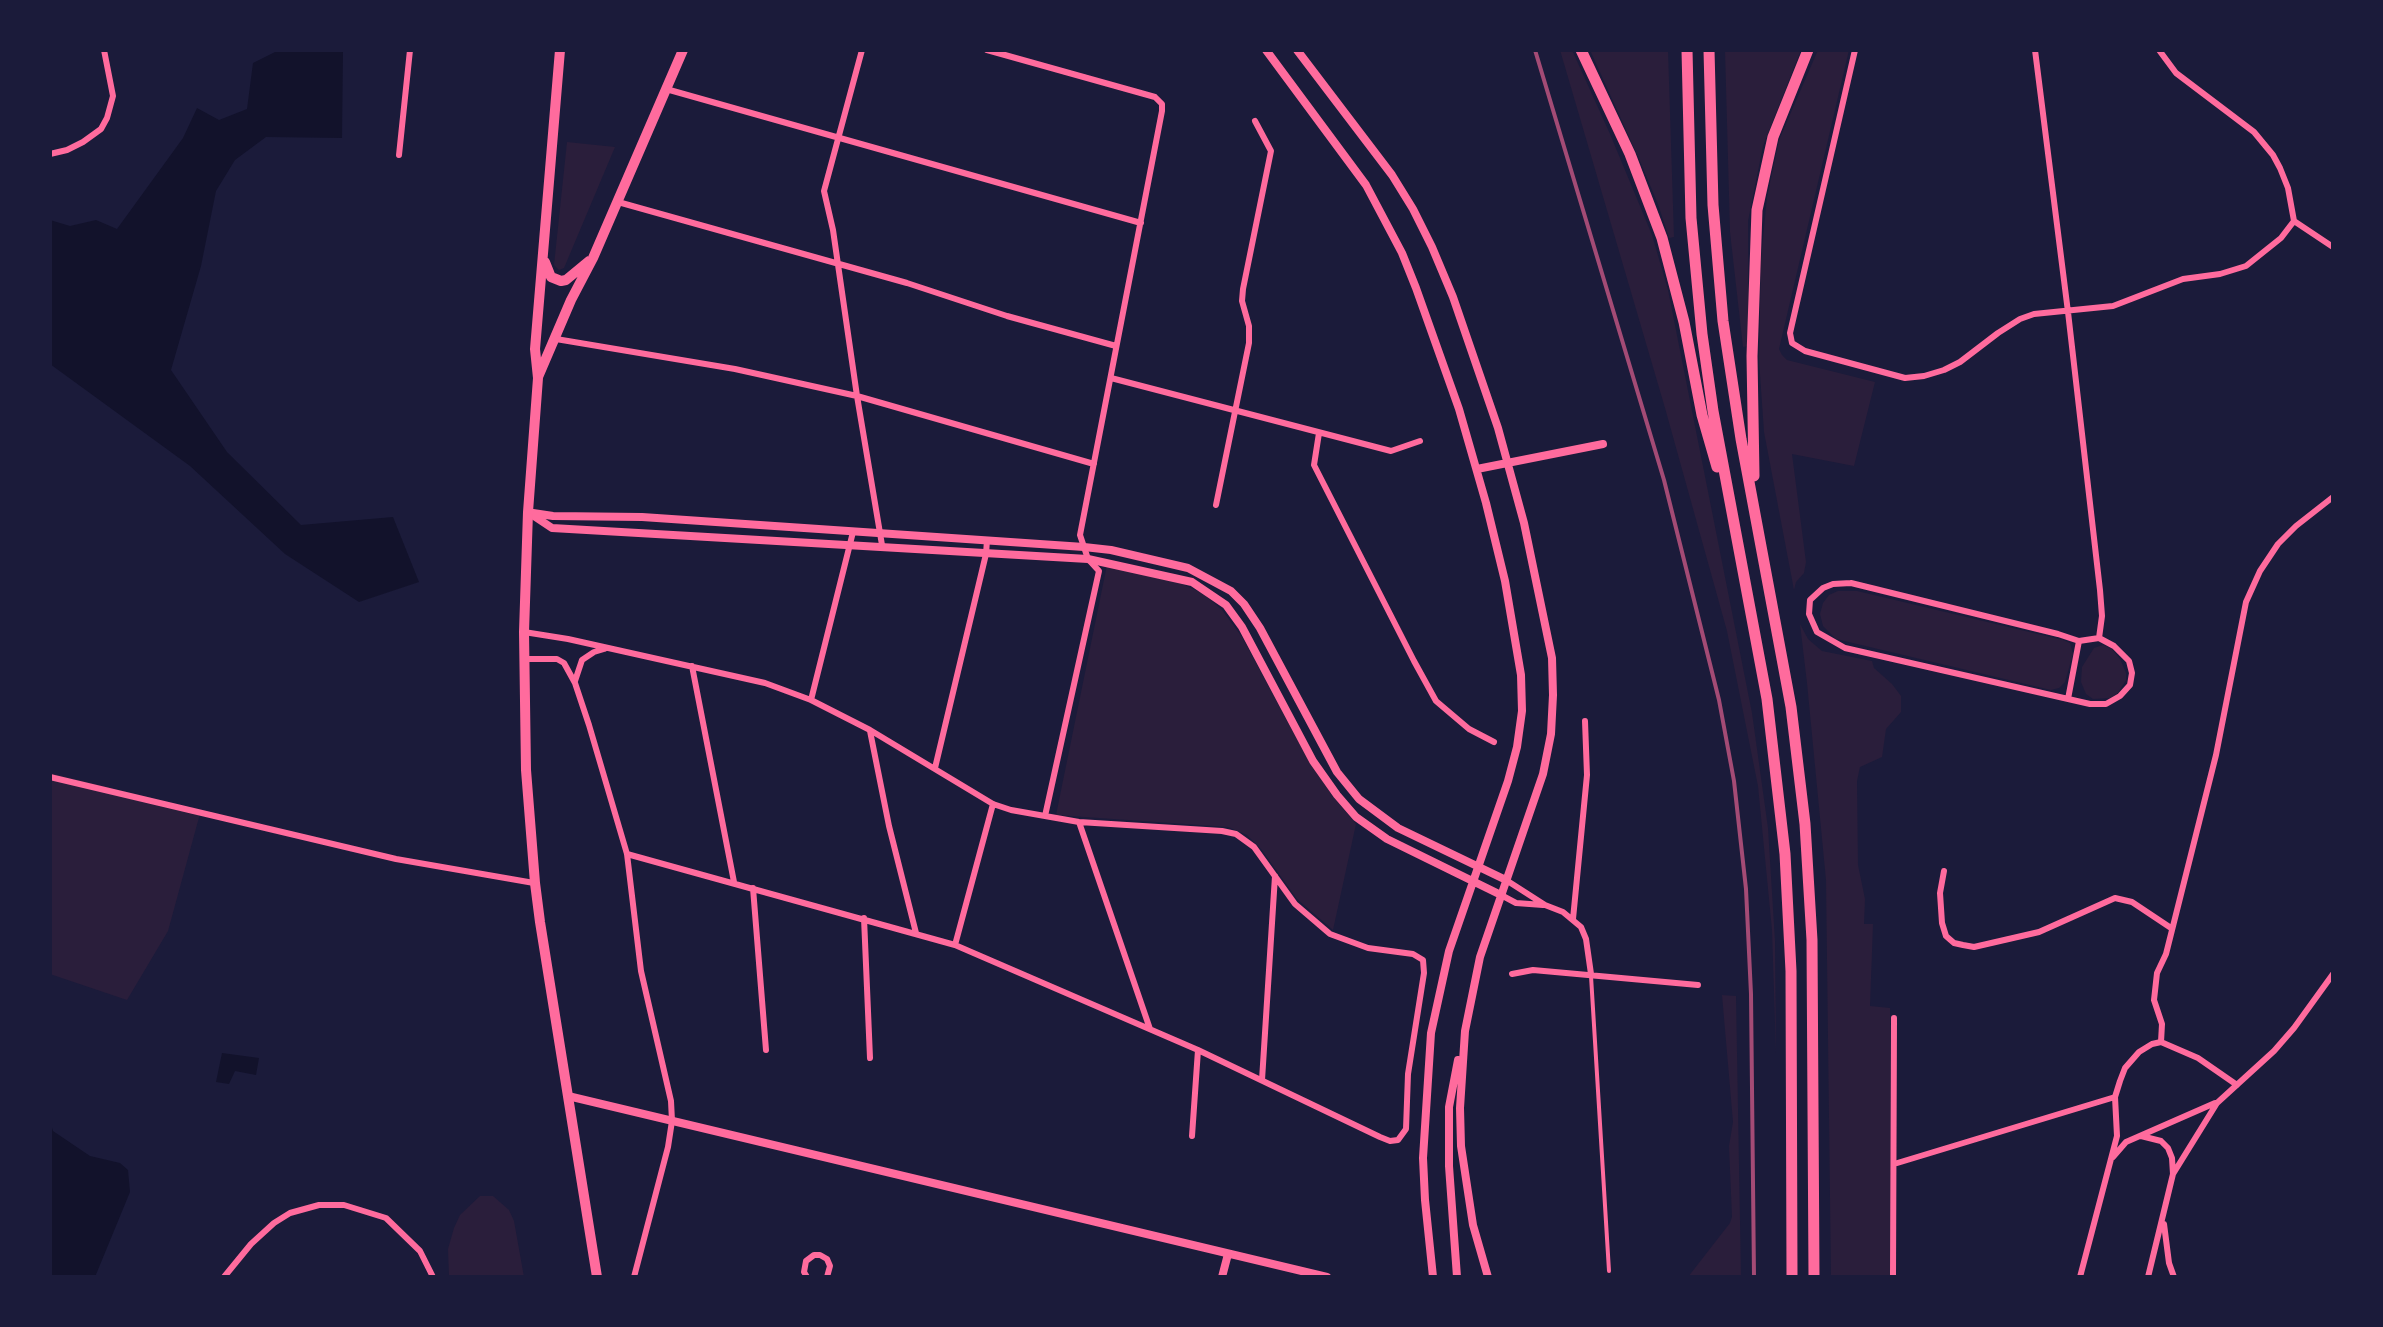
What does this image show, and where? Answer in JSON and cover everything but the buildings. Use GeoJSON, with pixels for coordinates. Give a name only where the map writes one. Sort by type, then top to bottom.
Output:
{"type":"FeatureCollection","features":[{"type":"Feature","properties":{"kind":"highway"},"geometry":{"type":"LineString","coordinates":[[1580,50],[1639,176],[1662,238],[1680,300],[1702,415],[1731,508]]}},
{"type":"Feature","properties":{"kind":"highway"},"geometry":{"type":"LineString","coordinates":[[1686,50],[1694,257],[1708,373],[1767,699],[1784,835],[1790,972],[1792,1277]]}},
{"type":"Feature","properties":{"kind":"highway"},"geometry":{"type":"LineString","coordinates":[[1709,50],[1713,204],[1721,302],[1734,400],[1792,707],[1809,862],[1814,1277]]}},
{"type":"Feature","properties":{"kind":"highway"},"geometry":{"type":"LineString","coordinates":[[1756,515],[1752,371],[1757,210],[1773,137],[1808,50]]}},
{"type":"Feature","properties":{"kind":"main road"},"geometry":{"type":"LineString","coordinates":[[560,50],[535,349],[538,378],[524,632],[526,770],[535,884],[598,1274]]}},
{"type":"Feature","properties":{"kind":"main road"},"geometry":{"type":"LineString","coordinates":[[538,378],[682,50]]}},
{"type":"Feature","properties":{"kind":"main road"},"geometry":{"type":"LineString","coordinates":[[543,251],[550,277],[561,281],[593,258]]}},
{"type":"Feature","properties":{"kind":"street"},"geometry":{"type":"LineString","coordinates":[[50,154],[84,142],[108,118],[113,96],[104,50]]}},
{"type":"Feature","properties":{"kind":"street"},"geometry":{"type":"LineString","coordinates":[[399,155],[410,50]]}},
{"type":"Feature","properties":{"kind":"street"},"geometry":{"type":"LineString","coordinates":[[862,50],[824,190],[882,546]]}},
{"type":"Feature","properties":{"kind":"street"},"geometry":{"type":"LineString","coordinates":[[987,50],[1156,98],[1162,104],[1080,535],[1088,559],[1098,571],[1046,816]]}},
{"type":"Feature","properties":{"kind":"street"},"geometry":{"type":"LineString","coordinates":[[1266,50],[1366,185],[1402,253],[1430,323],[1476,469],[1505,581],[1522,675],[1517,748],[1449,951],[1431,1033],[1424,1158],[1433,1277]]}},
{"type":"Feature","properties":{"kind":"street"},"geometry":{"type":"LineString","coordinates":[[1298,50],[1392,175],[1414,208],[1432,247],[1480,372],[1507,463],[1524,522],[1552,658],[1551,734],[1543,774],[1480,957],[1449,1107],[1457,1277]]}},
{"type":"Feature","properties":{"kind":"street"},"geometry":{"type":"LineString","coordinates":[[1855,50],[1790,333],[1796,347],[1905,378],[1924,376],[1960,362],[2020,319],[2034,314],[2113,306],[2183,279],[2246,266],[2281,238],[2294,221]]}},
{"type":"Feature","properties":{"kind":"street"},"geometry":{"type":"LineString","coordinates":[[2035,50],[2100,590],[2099,638]]}},
{"type":"Feature","properties":{"kind":"street"},"geometry":{"type":"LineString","coordinates":[[2159,50],[2176,73],[2254,132],[2273,155],[2288,188],[2294,221],[2333,247]]}},
{"type":"Feature","properties":{"kind":"street"},"geometry":{"type":"LineString","coordinates":[[666,89],[1141,223]]}},
{"type":"Feature","properties":{"kind":"street"},"geometry":{"type":"LineString","coordinates":[[1216,505],[1250,334],[1243,290],[1272,151],[1255,120]]}},
{"type":"Feature","properties":{"kind":"street"},"geometry":{"type":"LineString","coordinates":[[617,202],[1116,346]]}},
{"type":"Feature","properties":{"kind":"street"},"geometry":{"type":"LineString","coordinates":[[556,339],[735,369],[856,396],[1094,464]]}},
{"type":"Feature","properties":{"kind":"street"},"geometry":{"type":"LineString","coordinates":[[1111,378],[1390,451],[1420,441]]}},
{"type":"Feature","properties":{"kind":"street"},"geometry":{"type":"LineString","coordinates":[[1319,432],[1314,466],[1436,701],[1469,730],[1494,742]]}},
{"type":"Feature","properties":{"kind":"street"},"geometry":{"type":"LineString","coordinates":[[1476,469],[1603,444]]}},
{"type":"Feature","properties":{"kind":"street"},"geometry":{"type":"LineString","coordinates":[[2161,1042],[2162,1024],[2154,1000],[2157,973],[2166,954],[2216,756],[2246,602],[2278,544],[2333,496]]}},
{"type":"Feature","properties":{"kind":"street"},"geometry":{"type":"LineString","coordinates":[[528,512],[1084,547],[1188,568],[1231,591],[1244,604],[1336,772],[1359,799],[1398,828],[1563,912],[1580,926],[1586,939],[1591,974]]}},
{"type":"Feature","properties":{"kind":"street"},"geometry":{"type":"LineString","coordinates":[[528,512],[552,528],[1088,559],[1192,582],[1226,605],[1242,627],[1313,761],[1356,818],[1387,839],[1516,903],[1544,905]]}},
{"type":"Feature","properties":{"kind":"street"},"geometry":{"type":"LineString","coordinates":[[811,700],[853,532]]}},
{"type":"Feature","properties":{"kind":"street"},"geometry":{"type":"LineString","coordinates":[[935,768],[987,540]]}},
{"type":"Feature","properties":{"kind":"street"},"geometry":{"type":"LineString","coordinates":[[1850,583],[2079,641],[2099,638],[2114,646],[2128,661],[2132,674],[2130,685],[2120,696],[2106,704],[2090,704],[1845,648],[1817,632],[1809,614],[1810,600],[1823,588],[1850,583]]}},
{"type":"Feature","properties":{"kind":"street"},"geometry":{"type":"LineString","coordinates":[[524,632],[765,683],[811,700],[870,730],[992,804],[1079,822],[1236,834],[1254,846],[1295,904],[1330,934],[1368,948],[1413,954],[1423,960],[1408,1074],[1406,1129],[1398,1140],[1380,1137],[1198,1050],[955,945],[627,854]]}},
{"type":"Feature","properties":{"kind":"street"},"geometry":{"type":"LineString","coordinates":[[2068,699],[2079,641]]}},
{"type":"Feature","properties":{"kind":"street"},"geometry":{"type":"LineString","coordinates":[[575,683],[582,660],[605,649]]}},
{"type":"Feature","properties":{"kind":"street"},"geometry":{"type":"LineString","coordinates":[[524,659],[557,659],[564,663],[590,725],[627,854],[641,971],[672,1101],[668,1148],[634,1277]]}},
{"type":"Feature","properties":{"kind":"street"},"geometry":{"type":"LineString","coordinates":[[692,666],[734,882]]}},
{"type":"Feature","properties":{"kind":"street"},"geometry":{"type":"LineString","coordinates":[[1572,919],[1588,774],[1585,721]]}},
{"type":"Feature","properties":{"kind":"street"},"geometry":{"type":"LineString","coordinates":[[870,730],[916,933]]}},
{"type":"Feature","properties":{"kind":"street"},"geometry":{"type":"LineString","coordinates":[[50,778],[396,858],[535,884]]}},
{"type":"Feature","properties":{"kind":"street"},"geometry":{"type":"LineString","coordinates":[[955,945],[992,804]]}},
{"type":"Feature","properties":{"kind":"street"},"geometry":{"type":"LineString","coordinates":[[1079,822],[1150,1030]]}},
{"type":"Feature","properties":{"kind":"street"},"geometry":{"type":"LineString","coordinates":[[1944,871],[1940,893],[1942,922],[1946,936],[1963,946],[2039,932],[2115,898],[2132,902],[2171,928]]}},
{"type":"Feature","properties":{"kind":"street"},"geometry":{"type":"LineString","coordinates":[[1262,1080],[1275,873]]}},
{"type":"Feature","properties":{"kind":"street"},"geometry":{"type":"LineString","coordinates":[[753,888],[766,1050]]}},
{"type":"Feature","properties":{"kind":"street"},"geometry":{"type":"LineString","coordinates":[[864,918],[870,1058]]}},
{"type":"Feature","properties":{"kind":"street"},"geometry":{"type":"LineString","coordinates":[[1512,974],[1534,970],[1698,985]]}},
{"type":"Feature","properties":{"kind":"street"},"geometry":{"type":"LineString","coordinates":[[2112,1159],[2126,1142],[2216,1102],[2274,1051],[2333,974]]}},
{"type":"Feature","properties":{"kind":"street"},"geometry":{"type":"LineString","coordinates":[[1892,1277],[1894,1018]]}},
{"type":"Feature","properties":{"kind":"street"},"geometry":{"type":"LineString","coordinates":[[1465,1031],[1461,1146],[1473,1224],[1488,1277]]}},
{"type":"Feature","properties":{"kind":"street"},"geometry":{"type":"LineString","coordinates":[[2080,1277],[2117,1136],[2115,1097],[2125,1068],[2139,1052],[2161,1042],[2198,1058],[2237,1084]]}},
{"type":"Feature","properties":{"kind":"street"},"geometry":{"type":"LineString","coordinates":[[1192,1136],[1198,1050]]}},
{"type":"Feature","properties":{"kind":"street"},"geometry":{"type":"LineString","coordinates":[[568,1096],[1326,1277]]}},
{"type":"Feature","properties":{"kind":"street"},"geometry":{"type":"LineString","coordinates":[[1894,1164],[2115,1097]]}},
{"type":"Feature","properties":{"kind":"street"},"geometry":{"type":"LineString","coordinates":[[2174,1277],[2166,1245],[2166,1197],[2173,1174],[2216,1102]]}},
{"type":"Feature","properties":{"kind":"street"},"geometry":{"type":"LineString","coordinates":[[2142,1136],[2161,1141],[2168,1148],[2173,1174]]}},
{"type":"Feature","properties":{"kind":"street"},"geometry":{"type":"LineString","coordinates":[[224,1277],[274,1223],[318,1204],[344,1205],[386,1218],[420,1251],[433,1277]]}},
{"type":"Feature","properties":{"kind":"street"},"geometry":{"type":"LineString","coordinates":[[2148,1277],[2164,1218]]}},
{"type":"Feature","properties":{"kind":"street"},"geometry":{"type":"LineString","coordinates":[[1222,1277],[1228,1254]]}},
{"type":"Feature","properties":{"kind":"street"},"geometry":{"type":"LineString","coordinates":[[807,1277],[806,1261],[820,1255],[830,1266],[827,1277]]}},
{"type":"Feature","properties":{"kind":"lane"},"geometry":{"type":"LineString","coordinates":[[1591,974],[1609,1271]]}},
{"type":"Feature","properties":{"kind":"shaded area"},"geometry":{"type":"Polygon","coordinates":[[[279,50],[343,50],[342,138],[266,137],[235,160],[216,191],[201,266],[171,370],[227,452],[301,525],[393,517],[419,582],[359,602],[285,554],[190,466],[50,364],[50,220],[70,226],[96,220],[117,229],[183,138],[197,108],[219,120],[247,109],[253,63],[279,50]]]}},
{"type":"Feature","properties":{"kind":"shaded area"},"geometry":{"type":"Polygon","coordinates":[[[1560,50],[1572,50],[1610,134],[1652,235],[1668,290],[1752,713],[1768,828],[1775,941],[1776,1055],[1772,930],[1758,786],[1727,631],[1560,50]]]}},
{"type":"Feature","properties":{"kind":"shaded area"},"geometry":{"type":"Polygon","coordinates":[[[1590,50],[1668,50],[1674,237],[1669,238],[1658,204],[1590,50]]]}},
{"type":"Feature","properties":{"kind":"shaded area"},"geometry":{"type":"Polygon","coordinates":[[[1725,50],[1801,50],[1763,146],[1748,221],[1748,346],[1743,347],[1730,232],[1725,50]]]}},
{"type":"Feature","properties":{"kind":"shaded area"},"geometry":{"type":"Polygon","coordinates":[[[1818,50],[1849,50],[1779,349],[1787,360],[1875,382],[1854,466],[1792,454],[1806,562],[1794,590],[1764,432],[1759,360],[1761,259],[1767,197],[1779,140],[1818,50]]]}},
{"type":"Feature","properties":{"kind":"shaded area"},"geometry":{"type":"Polygon","coordinates":[[[567,142],[615,147],[564,268],[559,270],[554,265],[567,142]]]}},
{"type":"Feature","properties":{"kind":"shaded area"},"geometry":{"type":"Polygon","coordinates":[[[1107,565],[1182,584],[1204,594],[1242,637],[1298,741],[1331,794],[1356,824],[1333,930],[1297,899],[1247,835],[1228,827],[1056,815],[1107,565]]]}},
{"type":"Feature","properties":{"kind":"shaded area"},"geometry":{"type":"Polygon","coordinates":[[[1857,591],[2063,640],[2070,643],[2073,654],[2065,682],[2051,690],[1836,639],[1823,626],[1820,614],[1829,595],[1857,591]]]}},
{"type":"Feature","properties":{"kind":"shaded area"},"geometry":{"type":"Polygon","coordinates":[[[1800,624],[1808,639],[1822,651],[1872,661],[1901,696],[1901,712],[1886,729],[1882,757],[1860,767],[1857,781],[1858,865],[1865,899],[1864,924],[1873,924],[1870,1006],[1890,1008],[1890,1277],[1831,1277],[1826,880],[1800,624]]]}},
{"type":"Feature","properties":{"kind":"shaded area"},"geometry":{"type":"Polygon","coordinates":[[[2103,645],[2120,659],[2126,680],[2110,698],[2093,699],[2081,682],[2082,667],[2094,648],[2103,645]]]}},
{"type":"Feature","properties":{"kind":"shaded area"},"geometry":{"type":"Polygon","coordinates":[[[50,773],[201,810],[168,931],[127,1000],[50,974],[50,773]]]}},
{"type":"Feature","properties":{"kind":"shaded area"},"geometry":{"type":"Polygon","coordinates":[[[1722,995],[1736,996],[1741,1277],[1688,1277],[1732,1217],[1729,1146],[1733,1122],[1722,995]]]}},
{"type":"Feature","properties":{"kind":"shaded area"},"geometry":{"type":"Polygon","coordinates":[[[222,1053],[259,1058],[256,1075],[235,1071],[229,1084],[216,1082],[222,1053]]]}},
{"type":"Feature","properties":{"kind":"shaded area"},"geometry":{"type":"Polygon","coordinates":[[[50,1121],[53,1131],[90,1156],[120,1163],[128,1170],[130,1192],[95,1277],[50,1277],[50,1121]]]}},
{"type":"Feature","properties":{"kind":"shaded area"},"geometry":{"type":"Polygon","coordinates":[[[480,1196],[493,1196],[509,1210],[524,1277],[449,1277],[448,1249],[454,1228],[460,1215],[480,1196]]]}},
{"type":"Feature","properties":{"kind":"railway"},"geometry":{"type":"LineString","coordinates":[[1535,50],[1664,480],[1719,700],[1734,781],[1746,889],[1751,994],[1754,1277]]}}]}
